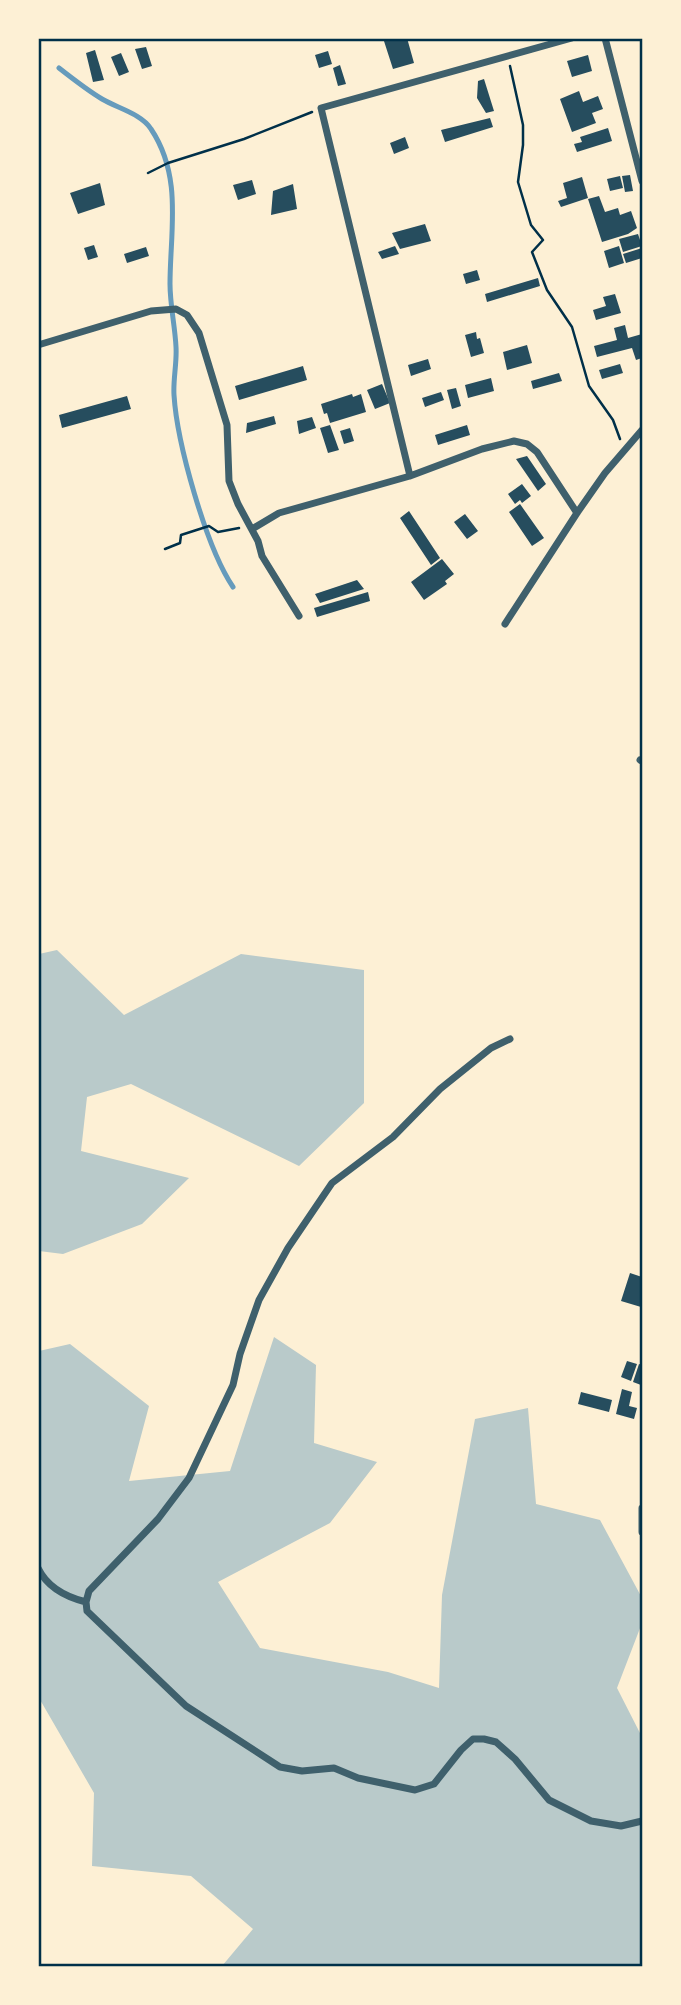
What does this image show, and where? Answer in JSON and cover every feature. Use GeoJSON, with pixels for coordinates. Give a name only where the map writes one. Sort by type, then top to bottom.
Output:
{"type":"FeatureCollection","features":[{"type":"Feature","properties":{"kind":"street"},"geometry":{"type":"LineString","coordinates":[[410,476],[321,108],[572,38]]}},
{"type":"Feature","properties":{"kind":"street"},"geometry":{"type":"LineString","coordinates":[[606,38],[642,181]]}},
{"type":"Feature","properties":{"kind":"street"},"geometry":{"type":"LineString","coordinates":[[38,345],[119,319],[172,309],[187,315],[199,333],[227,425],[229,481],[262,556],[299,616]]}},
{"type":"Feature","properties":{"kind":"street"},"geometry":{"type":"LineString","coordinates":[[506,624],[577,513],[642,430]]}},
{"type":"Feature","properties":{"kind":"street"},"geometry":{"type":"LineString","coordinates":[[252,529],[279,513],[410,476],[482,449],[514,441],[527,443],[548,465],[577,513]]}},
{"type":"Feature","properties":{"kind":"street"},"geometry":{"type":"LineString","coordinates":[[510,1039],[491,1048],[450,1080],[394,1137],[332,1183],[288,1248],[259,1300],[240,1354],[233,1385],[188,1478],[158,1519],[89,1591],[87,1611],[186,1706],[280,1767],[302,1771],[334,1768],[358,1778],[415,1790],[435,1784],[461,1750],[473,1740],[484,1738],[496,1742],[515,1759],[548,1800],[591,1821],[621,1826],[642,1821]]}},
{"type":"Feature","properties":{"kind":"street"},"geometry":{"type":"LineString","coordinates":[[642,1508],[642,1532]]}},
{"type":"Feature","properties":{"kind":"street"},"geometry":{"type":"LineString","coordinates":[[38,1568],[43,1578],[54,1588],[86,1602]]}},
{"type":"Feature","properties":{"kind":"path"},"geometry":{"type":"LineString","coordinates":[[508,56],[523,125],[518,182],[531,225],[543,240],[532,252],[547,290],[572,327],[589,386],[613,420],[625,450]]}},
{"type":"Feature","properties":{"kind":"path"},"geometry":{"type":"LineString","coordinates":[[148,173],[163,165],[244,139],[302,115]]}},
{"type":"Feature","properties":{"kind":"path"},"geometry":{"type":"LineString","coordinates":[[165,549],[180,543],[181,535],[209,526],[218,533],[236,528],[252,529]]}},
{"type":"Feature","properties":{"kind":"shaded area"},"geometry":{"type":"Polygon","coordinates":[[[57,950],[124,1015],[241,954],[364,970],[364,1103],[299,1166],[131,1084],[87,1097],[81,1151],[189,1178],[142,1224],[63,1254],[39,1251],[39,954],[57,950]]]}},
{"type":"Feature","properties":{"kind":"shaded area"},"geometry":{"type":"Polygon","coordinates":[[[274,1337],[316,1365],[314,1443],[377,1462],[330,1523],[218,1582],[260,1648],[388,1672],[439,1688],[442,1595],[475,1419],[528,1408],[536,1504],[600,1520],[642,1598],[642,1623],[617,1688],[642,1737],[642,1966],[222,1966],[253,1929],[191,1876],[92,1866],[94,1793],[39,1698],[39,1351],[70,1344],[149,1406],[129,1481],[230,1471],[274,1337]]]}},
{"type":"Feature","properties":{"kind":"building"},"geometry":{"type":"Polygon","coordinates":[[[383,38],[407,38],[414,63],[393,69],[383,38]]]}},
{"type":"Feature","properties":{"kind":"building"},"geometry":{"type":"Polygon","coordinates":[[[146,47],[152,66],[142,69],[135,49],[146,47]]]}},
{"type":"Feature","properties":{"kind":"building"},"geometry":{"type":"Polygon","coordinates":[[[95,50],[104,80],[93,82],[86,53],[95,50]]]}},
{"type":"Feature","properties":{"kind":"building"},"geometry":{"type":"Polygon","coordinates":[[[328,51],[332,64],[319,68],[315,55],[328,51]]]}},
{"type":"Feature","properties":{"kind":"building"},"geometry":{"type":"Polygon","coordinates":[[[121,53],[129,72],[119,76],[111,57],[121,53]]]}},
{"type":"Feature","properties":{"kind":"building"},"geometry":{"type":"Polygon","coordinates":[[[588,55],[592,71],[572,77],[567,61],[588,55]]]}},
{"type":"Feature","properties":{"kind":"building"},"geometry":{"type":"Polygon","coordinates":[[[340,65],[346,84],[338,86],[333,68],[340,65]]]}},
{"type":"Feature","properties":{"kind":"building"},"geometry":{"type":"Polygon","coordinates":[[[484,79],[494,111],[486,113],[477,98],[478,81],[484,79]]]}},
{"type":"Feature","properties":{"kind":"building"},"geometry":{"type":"Polygon","coordinates":[[[579,91],[583,102],[598,96],[603,109],[592,113],[596,123],[572,132],[560,99],[579,91]]]}},
{"type":"Feature","properties":{"kind":"building"},"geometry":{"type":"Polygon","coordinates":[[[490,118],[493,127],[445,142],[441,130],[490,118]]]}},
{"type":"Feature","properties":{"kind":"building"},"geometry":{"type":"Polygon","coordinates":[[[608,128],[612,141],[577,152],[574,144],[582,142],[580,137],[608,128]]]}},
{"type":"Feature","properties":{"kind":"building"},"geometry":{"type":"Polygon","coordinates":[[[405,137],[409,148],[394,154],[390,143],[405,137]]]}},
{"type":"Feature","properties":{"kind":"building"},"geometry":{"type":"Polygon","coordinates":[[[630,175],[633,191],[625,192],[622,176],[630,175]]]}},
{"type":"Feature","properties":{"kind":"building"},"geometry":{"type":"Polygon","coordinates":[[[620,176],[623,188],[610,191],[607,179],[620,176]]]}},
{"type":"Feature","properties":{"kind":"building"},"geometry":{"type":"Polygon","coordinates":[[[582,177],[588,198],[561,207],[558,201],[567,198],[563,183],[582,177]]]}},
{"type":"Feature","properties":{"kind":"building"},"geometry":{"type":"Polygon","coordinates":[[[252,180],[256,194],[238,200],[233,185],[252,180]]]}},
{"type":"Feature","properties":{"kind":"building"},"geometry":{"type":"Polygon","coordinates":[[[100,183],[105,205],[78,214],[70,193],[100,183]]]}},
{"type":"Feature","properties":{"kind":"building"},"geometry":{"type":"Polygon","coordinates":[[[293,184],[297,209],[271,215],[273,191],[293,184]]]}},
{"type":"Feature","properties":{"kind":"building"},"geometry":{"type":"Polygon","coordinates":[[[599,196],[605,212],[618,208],[620,215],[631,211],[637,228],[628,234],[602,242],[588,199],[599,196]]]}},
{"type":"Feature","properties":{"kind":"building"},"geometry":{"type":"Polygon","coordinates":[[[425,224],[431,241],[400,249],[392,233],[425,224]]]}},
{"type":"Feature","properties":{"kind":"building"},"geometry":{"type":"Polygon","coordinates":[[[638,234],[642,246],[623,252],[619,239],[638,234]]]}},
{"type":"Feature","properties":{"kind":"building"},"geometry":{"type":"Polygon","coordinates":[[[94,245],[98,257],[88,260],[84,248],[94,245]]]}},
{"type":"Feature","properties":{"kind":"building"},"geometry":{"type":"Polygon","coordinates":[[[395,246],[399,254],[382,259],[378,252],[395,246]]]}},
{"type":"Feature","properties":{"kind":"building"},"geometry":{"type":"Polygon","coordinates":[[[619,246],[624,263],[609,268],[604,251],[619,246]]]}},
{"type":"Feature","properties":{"kind":"building"},"geometry":{"type":"Polygon","coordinates":[[[146,247],[149,256],[127,263],[124,254],[146,247]]]}},
{"type":"Feature","properties":{"kind":"building"},"geometry":{"type":"Polygon","coordinates":[[[642,248],[642,258],[626,263],[623,254],[642,248]]]}},
{"type":"Feature","properties":{"kind":"building"},"geometry":{"type":"Polygon","coordinates":[[[477,270],[480,280],[466,284],[463,274],[477,270]]]}},
{"type":"Feature","properties":{"kind":"building"},"geometry":{"type":"Polygon","coordinates":[[[538,278],[540,286],[487,302],[485,294],[538,278]]]}},
{"type":"Feature","properties":{"kind":"building"},"geometry":{"type":"Polygon","coordinates":[[[615,294],[621,313],[596,320],[593,310],[606,306],[603,297],[615,294]]]}},
{"type":"Feature","properties":{"kind":"building"},"geometry":{"type":"Polygon","coordinates":[[[625,325],[628,338],[642,334],[642,358],[636,360],[632,348],[597,357],[594,346],[617,340],[614,328],[625,325]]]}},
{"type":"Feature","properties":{"kind":"building"},"geometry":{"type":"Polygon","coordinates":[[[476,332],[484,353],[471,357],[465,335],[476,332]]]}},
{"type":"Feature","properties":{"kind":"building"},"geometry":{"type":"Polygon","coordinates":[[[527,345],[532,363],[507,370],[503,352],[527,345]]]}},
{"type":"Feature","properties":{"kind":"building"},"geometry":{"type":"Polygon","coordinates":[[[428,359],[431,369],[411,376],[408,365],[428,359]]]}},
{"type":"Feature","properties":{"kind":"building"},"geometry":{"type":"Polygon","coordinates":[[[620,364],[623,373],[602,379],[599,370],[620,364]]]}},
{"type":"Feature","properties":{"kind":"building"},"geometry":{"type":"Polygon","coordinates":[[[303,366],[307,380],[239,400],[235,386],[303,366]]]}},
{"type":"Feature","properties":{"kind":"building"},"geometry":{"type":"Polygon","coordinates":[[[559,373],[562,381],[533,389],[531,381],[559,373]]]}},
{"type":"Feature","properties":{"kind":"building"},"geometry":{"type":"Polygon","coordinates":[[[491,378],[494,391],[468,398],[465,385],[491,378]]]}},
{"type":"Feature","properties":{"kind":"building"},"geometry":{"type":"Polygon","coordinates":[[[382,384],[390,403],[375,409],[367,390],[382,384]]]}},
{"type":"Feature","properties":{"kind":"building"},"geometry":{"type":"Polygon","coordinates":[[[456,388],[461,406],[452,409],[447,390],[456,388]]]}},
{"type":"Feature","properties":{"kind":"building"},"geometry":{"type":"Polygon","coordinates":[[[441,392],[444,400],[425,407],[422,398],[441,392]]]}},
{"type":"Feature","properties":{"kind":"building"},"geometry":{"type":"Polygon","coordinates":[[[352,394],[353,397],[361,394],[366,412],[330,423],[321,404],[352,394]]]}},
{"type":"Feature","properties":{"kind":"building"},"geometry":{"type":"Polygon","coordinates":[[[127,396],[131,409],[62,428],[59,415],[127,396]]]}},
{"type":"Feature","properties":{"kind":"building"},"geometry":{"type":"Polygon","coordinates":[[[274,416],[276,424],[246,433],[247,423],[274,416]]]}},
{"type":"Feature","properties":{"kind":"building"},"geometry":{"type":"Polygon","coordinates":[[[312,417],[316,428],[299,434],[297,421],[312,417]]]}},
{"type":"Feature","properties":{"kind":"building"},"geometry":{"type":"Polygon","coordinates":[[[330,425],[339,450],[328,453],[320,428],[330,425]]]}},
{"type":"Feature","properties":{"kind":"building"},"geometry":{"type":"Polygon","coordinates":[[[467,425],[470,435],[438,445],[435,435],[467,425]]]}},
{"type":"Feature","properties":{"kind":"building"},"geometry":{"type":"Polygon","coordinates":[[[350,428],[354,441],[344,444],[340,431],[350,428]]]}},
{"type":"Feature","properties":{"kind":"building"},"geometry":{"type":"Polygon","coordinates":[[[527,456],[546,484],[538,491],[516,459],[527,456]]]}},
{"type":"Feature","properties":{"kind":"building"},"geometry":{"type":"Polygon","coordinates":[[[522,484],[531,496],[522,503],[520,500],[515,504],[508,494],[522,484]]]}},
{"type":"Feature","properties":{"kind":"building"},"geometry":{"type":"Polygon","coordinates":[[[520,504],[544,538],[532,546],[509,512],[520,504]]]}},
{"type":"Feature","properties":{"kind":"building"},"geometry":{"type":"Polygon","coordinates":[[[409,511],[440,558],[431,565],[400,518],[409,511]]]}},
{"type":"Feature","properties":{"kind":"building"},"geometry":{"type":"Polygon","coordinates":[[[465,514],[478,531],[467,539],[454,522],[465,514]]]}},
{"type":"Feature","properties":{"kind":"building"},"geometry":{"type":"Polygon","coordinates":[[[442,559],[454,574],[445,581],[447,584],[424,600],[411,582],[442,559]]]}},
{"type":"Feature","properties":{"kind":"building"},"geometry":{"type":"Polygon","coordinates":[[[357,580],[364,589],[320,603],[315,594],[357,580]]]}},
{"type":"Feature","properties":{"kind":"building"},"geometry":{"type":"Polygon","coordinates":[[[368,592],[370,601],[317,617],[314,608],[368,592]]]}},
{"type":"Feature","properties":{"kind":"building"},"geometry":{"type":"Polygon","coordinates":[[[630,1273],[642,1277],[641,1307],[621,1301],[630,1273]]]}},
{"type":"Feature","properties":{"kind":"building"},"geometry":{"type":"Polygon","coordinates":[[[627,1361],[637,1364],[631,1381],[621,1377],[627,1361]]]}},
{"type":"Feature","properties":{"kind":"building"},"geometry":{"type":"Polygon","coordinates":[[[639,1364],[642,1365],[641,1385],[633,1382],[639,1364]]]}},
{"type":"Feature","properties":{"kind":"building"},"geometry":{"type":"Polygon","coordinates":[[[622,1389],[632,1392],[629,1406],[637,1408],[634,1419],[616,1414],[622,1389]]]}},
{"type":"Feature","properties":{"kind":"building"},"geometry":{"type":"Polygon","coordinates":[[[581,1392],[612,1400],[609,1412],[578,1404],[581,1392]]]}},
{"type":"Feature","properties":{"kind":"waterway"},"geometry":{"type":"LineString","coordinates":[[59,68],[96,96],[135,115],[147,124],[161,147],[171,185],[170,284],[176,347],[176,415],[194,494],[213,547],[233,587]]}}]}
